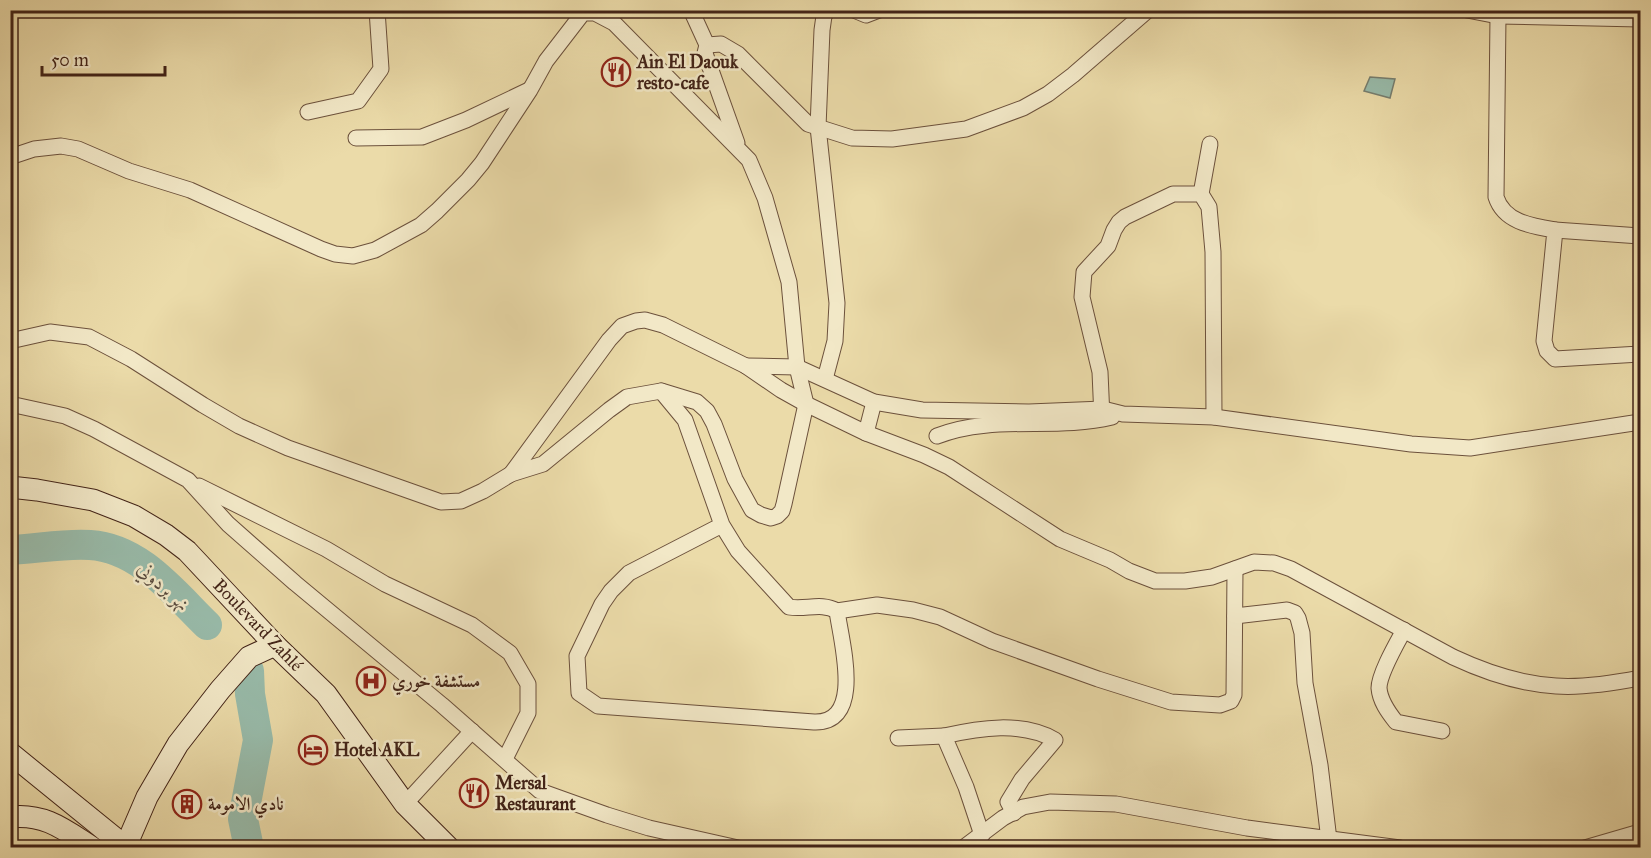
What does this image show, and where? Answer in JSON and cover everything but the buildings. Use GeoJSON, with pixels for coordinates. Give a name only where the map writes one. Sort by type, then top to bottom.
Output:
{"type":"FeatureCollection","features":[{"type":"Feature","properties":{"kind":"main road","name":"Boulevard Zahlé"},"geometry":{"type":"LineString","coordinates":[[10,488],[37,490],[93,500],[134,516],[187,551],[275,645],[326,694],[405,804],[449,848]]}},
{"type":"Feature","properties":{"kind":"main road"},"geometry":{"type":"LineString","coordinates":[[10,753],[126,847],[147,797],[178,744],[249,657],[275,645]]}},
{"type":"Feature","properties":{"kind":"main road"},"geometry":{"type":"LineString","coordinates":[[12,814],[41,818],[64,829],[93,848]]}},
{"type":"Feature","properties":{"kind":"street"},"geometry":{"type":"LineString","coordinates":[[308,112],[358,101],[381,69],[377,10]]}},
{"type":"Feature","properties":{"kind":"street"},"geometry":{"type":"LineString","coordinates":[[691,10],[706,45],[705,53],[739,148]]}},
{"type":"Feature","properties":{"kind":"street"},"geometry":{"type":"LineString","coordinates":[[825,379],[835,341],[837,303],[818,127],[822,30],[824,16],[828,10]]}},
{"type":"Feature","properties":{"kind":"street"},"geometry":{"type":"LineString","coordinates":[[854,10],[866,15],[879,10]]}},
{"type":"Feature","properties":{"kind":"street"},"geometry":{"type":"LineString","coordinates":[[706,45],[721,44],[738,54],[808,124],[852,138],[892,139],[966,129],[1023,108],[1048,94],[1148,10]]}},
{"type":"Feature","properties":{"kind":"street"},"geometry":{"type":"LineString","coordinates":[[1467,10],[1498,16],[1641,19]]}},
{"type":"Feature","properties":{"kind":"street"},"geometry":{"type":"LineString","coordinates":[[10,158],[34,149],[61,146],[78,149],[129,171],[190,190],[335,254],[352,255],[375,250],[421,225],[468,180],[482,163],[530,90],[546,61],[583,13],[595,13],[614,23],[749,160],[765,198],[786,272],[793,313],[797,367],[806,404],[782,511],[771,518],[760,515],[747,503],[707,411],[698,402],[661,391],[627,397],[543,464],[510,474],[461,501],[441,502],[288,448],[239,426],[131,359],[89,337],[50,332],[10,341]]}},
{"type":"Feature","properties":{"kind":"street"},"geometry":{"type":"LineString","coordinates":[[1498,16],[1496,197],[1500,209],[1514,219],[1555,230],[1641,236]]}},
{"type":"Feature","properties":{"kind":"street"},"geometry":{"type":"LineString","coordinates":[[356,138],[422,137],[466,120],[530,90]]}},
{"type":"Feature","properties":{"kind":"street"},"geometry":{"type":"LineString","coordinates":[[1210,144],[1201,194],[1209,207],[1213,252],[1214,417]]}},
{"type":"Feature","properties":{"kind":"street"},"geometry":{"type":"LineString","coordinates":[[1102,415],[1100,372],[1082,297],[1084,272],[1108,246],[1114,230],[1125,218],[1173,194],[1201,194]]}},
{"type":"Feature","properties":{"kind":"street"},"geometry":{"type":"LineString","coordinates":[[1555,230],[1544,341],[1547,351],[1555,359],[1641,354]]}},
{"type":"Feature","properties":{"kind":"street"},"geometry":{"type":"LineString","coordinates":[[510,474],[609,340],[622,326],[645,320],[663,325],[746,366],[806,404],[866,433],[949,466],[1036,526],[1129,571],[1155,581],[1185,581],[1212,577],[1254,562],[1274,562],[1478,669],[1527,682],[1558,686],[1641,678]]}},
{"type":"Feature","properties":{"kind":"street"},"geometry":{"type":"LineString","coordinates":[[746,366],[797,367],[874,402],[928,411],[1102,415]]}},
{"type":"Feature","properties":{"kind":"street"},"geometry":{"type":"LineString","coordinates":[[661,391],[685,420],[722,525],[738,551],[789,607],[798,609],[827,606],[837,611],[877,605],[913,609],[940,617],[992,641],[1171,702],[1220,705],[1233,698],[1236,665],[1235,569]]}},
{"type":"Feature","properties":{"kind":"street"},"geometry":{"type":"LineString","coordinates":[[866,433],[874,402]]}},
{"type":"Feature","properties":{"kind":"street"},"geometry":{"type":"LineString","coordinates":[[10,404],[65,416],[94,429],[188,480],[326,549],[386,584],[472,625],[510,653],[528,684],[528,713],[505,759]]}},
{"type":"Feature","properties":{"kind":"street"},"geometry":{"type":"LineString","coordinates":[[928,411],[937,436]]}},
{"type":"Feature","properties":{"kind":"street"},"geometry":{"type":"LineString","coordinates":[[924,455],[937,436],[952,430],[1003,423],[1102,415],[1214,417],[1411,444],[1470,448],[1641,422]]}},
{"type":"Feature","properties":{"kind":"street"},"geometry":{"type":"LineString","coordinates":[[188,480],[228,524],[540,791],[649,828],[738,848]]}},
{"type":"Feature","properties":{"kind":"street"},"geometry":{"type":"LineString","coordinates":[[722,525],[629,573],[611,591],[602,604],[577,656],[579,693],[598,706],[814,722],[827,720],[843,705],[847,692],[837,611]]}},
{"type":"Feature","properties":{"kind":"street"},"geometry":{"type":"LineString","coordinates":[[1235,616],[1287,610],[1298,618],[1302,633],[1305,683],[1320,765],[1329,844]]}},
{"type":"Feature","properties":{"kind":"street"},"geometry":{"type":"LineString","coordinates":[[1404,630],[1379,687],[1384,707],[1396,722],[1442,731]]}},
{"type":"Feature","properties":{"kind":"street"},"geometry":{"type":"LineString","coordinates":[[898,738],[944,736],[970,730],[1008,728],[1044,734],[1055,740],[1022,779],[1008,801],[1014,813]]}},
{"type":"Feature","properties":{"kind":"street"},"geometry":{"type":"LineString","coordinates":[[405,804],[472,731]]}},
{"type":"Feature","properties":{"kind":"street"},"geometry":{"type":"LineString","coordinates":[[944,736],[966,787],[982,835]]}},
{"type":"Feature","properties":{"kind":"street"},"geometry":{"type":"LineString","coordinates":[[963,848],[1003,818],[1023,807],[1050,802],[1116,804],[1329,844],[1400,848]]}},
{"type":"Feature","properties":{"kind":"street"},"geometry":{"type":"LineString","coordinates":[[1584,848],[1633,839]]}},
{"type":"Feature","properties":{"kind":"shaded area"},"geometry":{"type":"Polygon","coordinates":[[[1370,77],[1395,79],[1390,98],[1364,91],[1370,77]]]}},
{"type":"Feature","properties":{"kind":"waterway","name":"نهر بردوني"},"geometry":{"type":"LineString","coordinates":[[10,550],[61,545],[90,545],[125,554],[169,586],[207,625]]}},
{"type":"Feature","properties":{"kind":"waterway","name":"نهر بردوني"},"geometry":{"type":"LineString","coordinates":[[249,671],[250,694],[258,740],[243,819],[249,848]]}},
{"type":"Feature","properties":{"kind":"place","name":"Ain El Daouk resto-cafe"},"geometry":{"type":"Point","coordinates":[616,72]}},
{"type":"Feature","properties":{"kind":"place","name":"مستشفة خوري"},"geometry":{"type":"Point","coordinates":[371,681]}},
{"type":"Feature","properties":{"kind":"place","name":"Hotel AKL"},"geometry":{"type":"Point","coordinates":[313,750]}},
{"type":"Feature","properties":{"kind":"place","name":"Mersal Restaurant"},"geometry":{"type":"Point","coordinates":[474,793]}},
{"type":"Feature","properties":{"kind":"place","name":"نادي الامومة"},"geometry":{"type":"Point","coordinates":[187,804]}}]}
